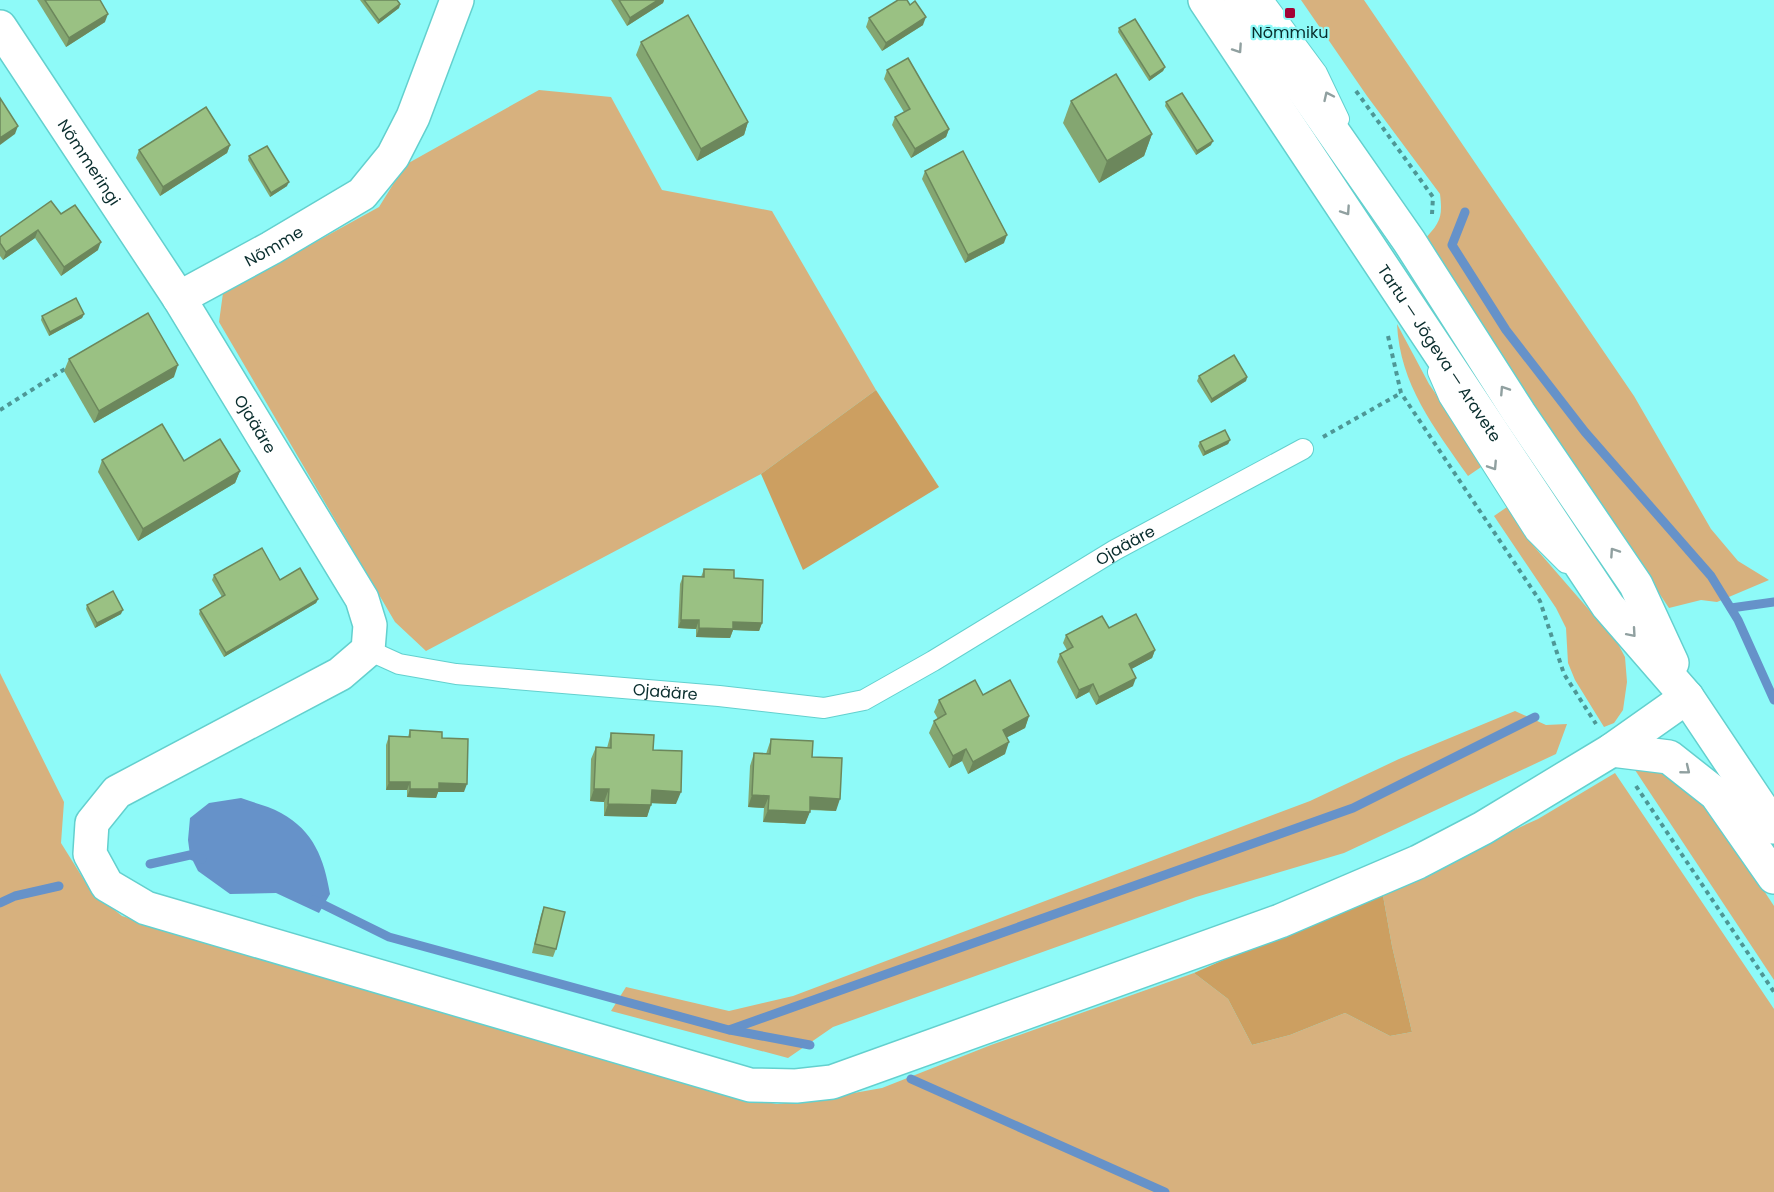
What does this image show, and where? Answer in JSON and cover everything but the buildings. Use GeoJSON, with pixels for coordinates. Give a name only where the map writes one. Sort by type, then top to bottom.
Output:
{"type":"FeatureCollection","features":[{"type":"Feature","properties":{"kind":"street","name":"Nõmme"},"geometry":{"type":"LineString","coordinates":[[178,298],[271,248],[362,194],[393,156],[413,117],[457,0]]}},
{"type":"Feature","properties":{"kind":"street","name":"Tartu — Jõgeva — Aravete"},"geometry":{"type":"LineString","coordinates":[[1205,0],[1608,606],[1687,697],[1774,827]]}},
{"type":"Feature","properties":{"kind":"street","name":"Tartu — Jõgeva — Aravete"},"geometry":{"type":"LineString","coordinates":[[1241,0],[1409,241],[1519,413],[1636,585],[1687,697]]}},
{"type":"Feature","properties":{"kind":"street","name":"Nõmmeringi"},"geometry":{"type":"LineString","coordinates":[[0,27],[178,298]]}},
{"type":"Feature","properties":{"kind":"street","name":"Ojaääre"},"geometry":{"type":"LineString","coordinates":[[178,298],[362,599],[370,624],[368,650]]}},
{"type":"Feature","properties":{"kind":"street"},"geometry":{"type":"LineString","coordinates":[[368,650],[340,674],[117,792],[92,823],[90,854],[107,885],[146,908],[750,1085],[796,1086],[832,1082],[1281,921],[1418,862],[1483,828],[1612,750],[1687,697]]}},
{"type":"Feature","properties":{"kind":"street"},"geometry":{"type":"LineString","coordinates":[[1612,750],[1669,757],[1716,794],[1774,877]]}},
{"type":"Feature","properties":{"kind":"lane"},"geometry":{"type":"LineString","coordinates":[[1263,0],[1317,73],[1371,187]]}},
{"type":"Feature","properties":{"kind":"lane","name":"Ojaääre"},"geometry":{"type":"LineString","coordinates":[[368,650],[399,664],[456,674],[719,696],[824,708],[864,700],[933,661],[1115,550],[1303,449]]}},
{"type":"Feature","properties":{"kind":"path"},"geometry":{"type":"LineString","coordinates":[[1386,328],[1401,393],[1540,601],[1564,674],[1612,750],[1774,992]]}},
{"type":"Feature","properties":{"kind":"path"},"geometry":{"type":"LineString","coordinates":[[0,410],[69,366]]}},
{"type":"Feature","properties":{"kind":"path"},"geometry":{"type":"LineString","coordinates":[[1303,449],[1401,393]]}},
{"type":"Feature","properties":{"kind":"shaded area"},"geometry":{"type":"Polygon","coordinates":[[[1301,0],[1364,0],[1634,396],[1711,529],[1738,561],[1769,580],[1717,602],[1701,600],[1669,608],[1423,241],[1439,220],[1440,194],[1367,96],[1301,0]]]}},
{"type":"Feature","properties":{"kind":"shaded area"},"geometry":{"type":"Polygon","coordinates":[[[539,90],[611,97],[662,190],[772,211],[876,390],[761,474],[426,651],[395,622],[219,322],[223,293],[379,207],[405,165],[539,90]]]}},
{"type":"Feature","properties":{"kind":"shaded area"},"geometry":{"type":"Polygon","coordinates":[[[1397,324],[1429,384],[1484,465],[1468,476],[1431,422],[1412,386],[1405,367],[1397,324]]]}},
{"type":"Feature","properties":{"kind":"shaded area"},"geometry":{"type":"Polygon","coordinates":[[[876,390],[939,487],[803,570],[761,474],[876,390]]]}},
{"type":"Feature","properties":{"kind":"shaded area"},"geometry":{"type":"Polygon","coordinates":[[[1507,507],[1531,543],[1617,642],[1625,657],[1627,682],[1623,710],[1614,723],[1604,727],[1575,680],[1568,663],[1566,628],[1556,608],[1494,516],[1507,507]]]}},
{"type":"Feature","properties":{"kind":"shaded area"},"geometry":{"type":"Polygon","coordinates":[[[0,673],[64,802],[61,843],[91,891],[122,916],[718,1093],[777,1104],[882,1088],[991,1045],[1194,973],[1228,999],[1252,1045],[1290,1035],[1345,1013],[1390,1036],[1412,1032],[1382,890],[1538,819],[1615,773],[1774,1009],[1774,1192],[0,1192],[0,673]]]}},
{"type":"Feature","properties":{"kind":"shaded area"},"geometry":{"type":"Polygon","coordinates":[[[1515,711],[1546,725],[1567,724],[1556,754],[1344,853],[1196,897],[833,1027],[788,1058],[611,1011],[626,987],[729,1011],[793,996],[1310,801],[1399,759],[1515,711]]]}},
{"type":"Feature","properties":{"kind":"shaded area"},"geometry":{"type":"Polygon","coordinates":[[[1633,767],[1652,769],[1678,777],[1700,794],[1774,906],[1774,980],[1633,767]]]}},
{"type":"Feature","properties":{"kind":"shaded area"},"geometry":{"type":"Polygon","coordinates":[[[1382,890],[1412,1032],[1390,1036],[1345,1013],[1290,1035],[1252,1045],[1228,999],[1194,973],[1382,890]]]}},
{"type":"Feature","properties":{"kind":"water"},"geometry":{"type":"Polygon","coordinates":[[[241,798],[266,806],[292,820],[302,828],[316,847],[330,894],[319,913],[276,893],[230,894],[198,871],[190,855],[188,840],[190,818],[209,803],[241,798]]]}},
{"type":"Feature","properties":{"kind":"waterway"},"geometry":{"type":"LineString","coordinates":[[1465,212],[1452,245],[1506,330],[1585,432],[1711,576],[1738,620],[1774,700]]}},
{"type":"Feature","properties":{"kind":"waterway"},"geometry":{"type":"LineString","coordinates":[[1731,608],[1774,602]]}},
{"type":"Feature","properties":{"kind":"waterway"},"geometry":{"type":"LineString","coordinates":[[314,900],[389,937],[729,1030],[1353,808],[1535,717]]}},
{"type":"Feature","properties":{"kind":"waterway"},"geometry":{"type":"LineString","coordinates":[[150,864],[190,855],[202,859]]}},
{"type":"Feature","properties":{"kind":"waterway"},"geometry":{"type":"LineString","coordinates":[[0,903],[15,896],[59,886]]}},
{"type":"Feature","properties":{"kind":"waterway"},"geometry":{"type":"LineString","coordinates":[[730,1030],[810,1045]]}},
{"type":"Feature","properties":{"kind":"waterway"},"geometry":{"type":"LineString","coordinates":[[911,1079],[1165,1192]]}},
{"type":"Feature","properties":{"kind":"place","name":"Nõmmiku"},"geometry":{"type":"Point","coordinates":[1290,13]}}]}
